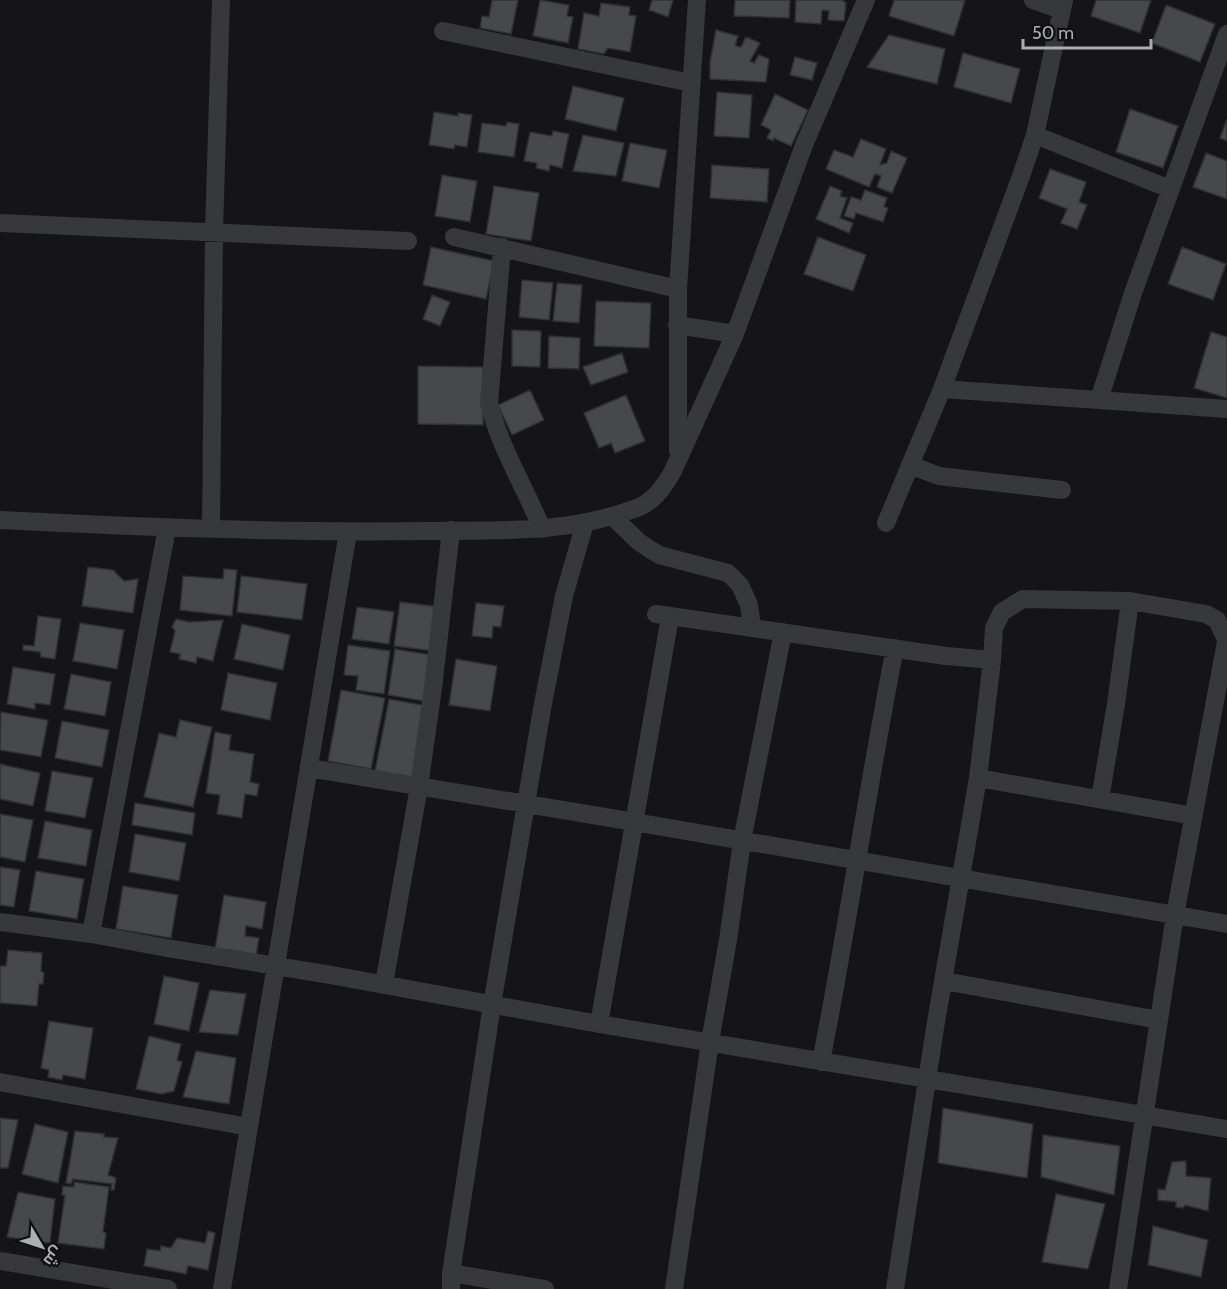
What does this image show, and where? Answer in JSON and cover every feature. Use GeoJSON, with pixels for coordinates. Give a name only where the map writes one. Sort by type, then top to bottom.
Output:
{"type":"FeatureCollection","features":[{"type":"Feature","properties":{"kind":"street"},"geometry":{"type":"LineString","coordinates":[[211,528],[214,231],[221,0]]}},
{"type":"Feature","properties":{"kind":"street"},"geometry":{"type":"LineString","coordinates":[[678,456],[678,289],[697,0]]}},
{"type":"Feature","properties":{"kind":"street"},"geometry":{"type":"LineString","coordinates":[[0,520],[167,528],[496,532],[542,530],[585,523],[636,509],[652,500],[661,491],[672,473],[735,334],[804,145],[866,0]]}},
{"type":"Feature","properties":{"kind":"street"},"geometry":{"type":"LineString","coordinates":[[886,523],[942,389],[1035,135],[1063,5],[1033,0]]}},
{"type":"Feature","properties":{"kind":"street"},"geometry":{"type":"LineString","coordinates":[[443,31],[691,82]]}},
{"type":"Feature","properties":{"kind":"street"},"geometry":{"type":"LineString","coordinates":[[1099,400],[1133,293],[1227,34]]}},
{"type":"Feature","properties":{"kind":"street"},"geometry":{"type":"LineString","coordinates":[[1035,135],[1170,189]]}},
{"type":"Feature","properties":{"kind":"street"},"geometry":{"type":"LineString","coordinates":[[0,223],[408,241]]}},
{"type":"Feature","properties":{"kind":"street"},"geometry":{"type":"LineString","coordinates":[[454,237],[678,289]]}},
{"type":"Feature","properties":{"kind":"street"},"geometry":{"type":"LineString","coordinates":[[502,247],[489,403],[495,427],[505,451],[542,530]]}},
{"type":"Feature","properties":{"kind":"street"},"geometry":{"type":"LineString","coordinates":[[677,325],[735,334]]}},
{"type":"Feature","properties":{"kind":"street"},"geometry":{"type":"LineString","coordinates":[[942,389],[1227,409]]}},
{"type":"Feature","properties":{"kind":"street"},"geometry":{"type":"LineString","coordinates":[[910,465],[939,476],[1062,490]]}},
{"type":"Feature","properties":{"kind":"street"},"geometry":{"type":"LineString","coordinates":[[612,516],[639,542],[658,555],[728,573],[740,585],[749,605],[752,627]]}},
{"type":"Feature","properties":{"kind":"street"},"geometry":{"type":"LineString","coordinates":[[545,1289],[451,1281],[492,1005],[526,805],[564,596],[585,523]]}},
{"type":"Feature","properties":{"kind":"street"},"geometry":{"type":"LineString","coordinates":[[91,934],[167,528]]}},
{"type":"Feature","properties":{"kind":"street"},"geometry":{"type":"LineString","coordinates":[[384,984],[433,687],[451,530]]}},
{"type":"Feature","properties":{"kind":"street"},"geometry":{"type":"LineString","coordinates":[[222,1289],[348,532]]}},
{"type":"Feature","properties":{"kind":"street"},"geometry":{"type":"LineString","coordinates":[[895,1289],[927,1079],[978,778],[994,628],[1002,612],[1023,599],[1130,601],[1206,614],[1217,620],[1223,629],[1226,642],[1175,915],[1118,1289]]}},
{"type":"Feature","properties":{"kind":"street"},"geometry":{"type":"LineString","coordinates":[[1100,799],[1130,601]]}},
{"type":"Feature","properties":{"kind":"street"},"geometry":{"type":"LineString","coordinates":[[599,1024],[634,822],[663,615],[946,656],[992,660]]}},
{"type":"Feature","properties":{"kind":"street"},"geometry":{"type":"LineString","coordinates":[[674,1289],[742,842],[783,632]]}},
{"type":"Feature","properties":{"kind":"street"},"geometry":{"type":"LineString","coordinates":[[821,1062],[874,754],[895,648]]}},
{"type":"Feature","properties":{"kind":"street"},"geometry":{"type":"LineString","coordinates":[[309,768],[1227,924]]}},
{"type":"Feature","properties":{"kind":"street"},"geometry":{"type":"LineString","coordinates":[[978,778],[1194,816]]}},
{"type":"Feature","properties":{"kind":"street"},"geometry":{"type":"LineString","coordinates":[[0,922],[91,934],[276,965],[599,1024],[1227,1129]]}},
{"type":"Feature","properties":{"kind":"street"},"geometry":{"type":"LineString","coordinates":[[944,981],[1160,1020]]}},
{"type":"Feature","properties":{"kind":"street"},"geometry":{"type":"LineString","coordinates":[[0,1082],[249,1127]]}},
{"type":"Feature","properties":{"kind":"street"},"geometry":{"type":"LineString","coordinates":[[0,1262],[168,1289]]}},
{"type":"Feature","properties":{"kind":"building"},"geometry":{"type":"Polygon","coordinates":[[[492,0],[518,0],[511,34],[480,28],[482,16],[489,17],[492,0]]]}},
{"type":"Feature","properties":{"kind":"building"},"geometry":{"type":"Polygon","coordinates":[[[540,0],[569,5],[567,16],[573,17],[568,43],[533,36],[540,0]]]}},
{"type":"Feature","properties":{"kind":"building"},"geometry":{"type":"Polygon","coordinates":[[[652,0],[673,0],[668,17],[649,10],[652,0]]]}},
{"type":"Feature","properties":{"kind":"building"},"geometry":{"type":"Polygon","coordinates":[[[735,0],[790,0],[789,18],[734,16],[735,0]]]}},
{"type":"Feature","properties":{"kind":"building"},"geometry":{"type":"Polygon","coordinates":[[[796,0],[842,0],[846,3],[844,21],[828,20],[829,11],[822,10],[821,24],[795,22],[796,0]]]}},
{"type":"Feature","properties":{"kind":"building"},"geometry":{"type":"Polygon","coordinates":[[[894,0],[965,0],[954,36],[889,16],[894,0]]]}},
{"type":"Feature","properties":{"kind":"building"},"geometry":{"type":"Polygon","coordinates":[[[1096,0],[1151,0],[1140,33],[1091,16],[1096,0]]]}},
{"type":"Feature","properties":{"kind":"building"},"geometry":{"type":"Polygon","coordinates":[[[601,3],[630,7],[629,15],[636,16],[630,52],[608,48],[604,54],[578,49],[584,13],[599,16],[601,3]]]}},
{"type":"Feature","properties":{"kind":"building"},"geometry":{"type":"Polygon","coordinates":[[[1166,5],[1215,24],[1200,62],[1152,43],[1166,5]]]}},
{"type":"Feature","properties":{"kind":"building"},"geometry":{"type":"Polygon","coordinates":[[[716,30],[738,36],[735,46],[741,47],[746,37],[760,43],[750,61],[754,63],[759,55],[769,59],[766,82],[710,79],[710,62],[716,30]]]}},
{"type":"Feature","properties":{"kind":"building"},"geometry":{"type":"Polygon","coordinates":[[[889,35],[945,49],[937,84],[867,67],[889,35]]]}},
{"type":"Feature","properties":{"kind":"building"},"geometry":{"type":"Polygon","coordinates":[[[963,53],[1020,69],[1011,103],[954,87],[963,53]]]}},
{"type":"Feature","properties":{"kind":"building"},"geometry":{"type":"Polygon","coordinates":[[[795,57],[817,63],[812,80],[790,75],[795,57]]]}},
{"type":"Feature","properties":{"kind":"building"},"geometry":{"type":"Polygon","coordinates":[[[573,86],[624,98],[616,131],[565,119],[573,86]]]}},
{"type":"Feature","properties":{"kind":"building"},"geometry":{"type":"Polygon","coordinates":[[[717,92],[752,95],[749,138],[714,136],[717,92]]]}},
{"type":"Feature","properties":{"kind":"building"},"geometry":{"type":"Polygon","coordinates":[[[775,94],[808,110],[791,146],[774,138],[773,141],[767,138],[771,130],[761,125],[775,94]]]}},
{"type":"Feature","properties":{"kind":"building"},"geometry":{"type":"Polygon","coordinates":[[[1130,109],[1178,126],[1163,168],[1116,152],[1130,109]]]}},
{"type":"Feature","properties":{"kind":"building"},"geometry":{"type":"Polygon","coordinates":[[[434,112],[458,116],[458,113],[472,115],[467,147],[455,145],[454,149],[429,145],[434,112]]]}},
{"type":"Feature","properties":{"kind":"building"},"geometry":{"type":"Polygon","coordinates":[[[1227,119],[1227,141],[1220,138],[1227,119]]]}},
{"type":"Feature","properties":{"kind":"building"},"geometry":{"type":"Polygon","coordinates":[[[507,122],[519,124],[514,157],[478,152],[482,123],[506,126],[507,122]]]}},
{"type":"Feature","properties":{"kind":"building"},"geometry":{"type":"Polygon","coordinates":[[[553,131],[569,134],[562,168],[550,165],[549,171],[536,168],[537,163],[524,161],[530,132],[552,136],[553,131]]]}},
{"type":"Feature","properties":{"kind":"building"},"geometry":{"type":"Polygon","coordinates":[[[583,135],[624,143],[616,176],[573,171],[583,135]]]}},
{"type":"Feature","properties":{"kind":"building"},"geometry":{"type":"Polygon","coordinates":[[[861,139],[886,149],[880,165],[887,163],[891,151],[907,158],[892,193],[877,187],[881,176],[875,174],[869,187],[826,169],[834,150],[853,157],[861,139]]]}},
{"type":"Feature","properties":{"kind":"building"},"geometry":{"type":"Polygon","coordinates":[[[630,143],[667,150],[659,188],[622,181],[630,143]]]}},
{"type":"Feature","properties":{"kind":"building"},"geometry":{"type":"Polygon","coordinates":[[[1206,153],[1227,161],[1227,199],[1193,187],[1206,153]]]}},
{"type":"Feature","properties":{"kind":"building"},"geometry":{"type":"Polygon","coordinates":[[[712,165],[769,169],[767,202],[710,198],[712,165]]]}},
{"type":"Feature","properties":{"kind":"building"},"geometry":{"type":"Polygon","coordinates":[[[1050,169],[1086,182],[1079,202],[1087,205],[1077,229],[1061,223],[1067,209],[1039,198],[1050,169]]]}},
{"type":"Feature","properties":{"kind":"building"},"geometry":{"type":"Polygon","coordinates":[[[442,175],[477,181],[470,222],[435,216],[442,175]]]}},
{"type":"Feature","properties":{"kind":"building"},"geometry":{"type":"Polygon","coordinates":[[[494,186],[539,193],[531,241],[486,234],[494,186]]]}},
{"type":"Feature","properties":{"kind":"building"},"geometry":{"type":"Polygon","coordinates":[[[830,186],[842,191],[840,196],[847,198],[840,218],[853,223],[849,233],[816,219],[830,186]]]}},
{"type":"Feature","properties":{"kind":"building"},"geometry":{"type":"Polygon","coordinates":[[[865,190],[887,198],[884,207],[888,208],[883,222],[856,213],[854,219],[844,216],[851,197],[861,200],[865,190]]]}},
{"type":"Feature","properties":{"kind":"building"},"geometry":{"type":"Polygon","coordinates":[[[818,237],[866,255],[853,291],[804,274],[818,237]]]}},
{"type":"Feature","properties":{"kind":"building"},"geometry":{"type":"Polygon","coordinates":[[[431,247],[494,261],[486,299],[423,285],[431,247]]]}},
{"type":"Feature","properties":{"kind":"building"},"geometry":{"type":"Polygon","coordinates":[[[1182,247],[1226,264],[1213,300],[1168,284],[1182,247]]]}},
{"type":"Feature","properties":{"kind":"building"},"geometry":{"type":"Polygon","coordinates":[[[522,280],[553,283],[549,320],[519,317],[522,280]]]}},
{"type":"Feature","properties":{"kind":"building"},"geometry":{"type":"Polygon","coordinates":[[[557,283],[582,285],[579,323],[553,321],[557,283]]]}},
{"type":"Feature","properties":{"kind":"building"},"geometry":{"type":"Polygon","coordinates":[[[432,295],[450,302],[440,326],[423,319],[432,295]]]}},
{"type":"Feature","properties":{"kind":"building"},"geometry":{"type":"Polygon","coordinates":[[[596,301],[651,303],[649,348],[594,346],[596,301]]]}},
{"type":"Feature","properties":{"kind":"building"},"geometry":{"type":"Polygon","coordinates":[[[512,330],[541,331],[540,367],[512,366],[512,330]]]}},
{"type":"Feature","properties":{"kind":"building"},"geometry":{"type":"Polygon","coordinates":[[[1211,332],[1227,337],[1227,398],[1194,388],[1211,332]]]}},
{"type":"Feature","properties":{"kind":"building"},"geometry":{"type":"Polygon","coordinates":[[[549,336],[580,338],[579,369],[548,368],[549,336]]]}},
{"type":"Feature","properties":{"kind":"building"},"geometry":{"type":"Polygon","coordinates":[[[622,353],[628,372],[591,385],[583,367],[622,353]]]}},
{"type":"Feature","properties":{"kind":"building"},"geometry":{"type":"Polygon","coordinates":[[[418,366],[483,367],[483,425],[418,424],[418,366]]]}},
{"type":"Feature","properties":{"kind":"building"},"geometry":{"type":"Polygon","coordinates":[[[530,390],[544,420],[512,435],[498,405],[530,390]]]}},
{"type":"Feature","properties":{"kind":"building"},"geometry":{"type":"Polygon","coordinates":[[[626,395],[645,441],[615,453],[611,443],[599,448],[584,413],[626,395]]]}},
{"type":"Feature","properties":{"kind":"building"},"geometry":{"type":"Polygon","coordinates":[[[88,567],[113,570],[124,581],[138,579],[133,613],[82,606],[88,567]]]}},
{"type":"Feature","properties":{"kind":"building"},"geometry":{"type":"Polygon","coordinates":[[[224,569],[237,570],[232,616],[180,610],[183,576],[223,579],[224,569]]]}},
{"type":"Feature","properties":{"kind":"building"},"geometry":{"type":"Polygon","coordinates":[[[241,576],[307,584],[302,620],[237,612],[241,576]]]}},
{"type":"Feature","properties":{"kind":"building"},"geometry":{"type":"Polygon","coordinates":[[[400,602],[440,607],[434,651],[394,646],[400,602]]]}},
{"type":"Feature","properties":{"kind":"building"},"geometry":{"type":"Polygon","coordinates":[[[476,603],[504,606],[501,627],[493,626],[492,638],[472,636],[476,603]]]}},
{"type":"Feature","properties":{"kind":"building"},"geometry":{"type":"Polygon","coordinates":[[[357,607],[394,612],[389,644],[352,639],[357,607]]]}},
{"type":"Feature","properties":{"kind":"building"},"geometry":{"type":"Polygon","coordinates":[[[38,616],[61,619],[55,659],[41,657],[40,652],[23,650],[23,645],[34,646],[38,616]]]}},
{"type":"Feature","properties":{"kind":"building"},"geometry":{"type":"Polygon","coordinates":[[[176,619],[189,622],[223,620],[213,661],[197,657],[196,663],[179,659],[180,654],[170,652],[175,631],[172,627],[176,619]]]}},
{"type":"Feature","properties":{"kind":"building"},"geometry":{"type":"Polygon","coordinates":[[[80,623],[124,630],[117,669],[73,661],[80,623]]]}},
{"type":"Feature","properties":{"kind":"building"},"geometry":{"type":"Polygon","coordinates":[[[242,624],[290,635],[283,670],[234,659],[242,624]]]}},
{"type":"Feature","properties":{"kind":"building"},"geometry":{"type":"Polygon","coordinates":[[[348,645],[390,651],[384,694],[356,690],[358,676],[344,675],[348,645]]]}},
{"type":"Feature","properties":{"kind":"building"},"geometry":{"type":"Polygon","coordinates":[[[395,649],[432,655],[424,701],[388,695],[395,649]]]}},
{"type":"Feature","properties":{"kind":"building"},"geometry":{"type":"Polygon","coordinates":[[[456,659],[497,666],[490,711],[449,705],[456,659]]]}},
{"type":"Feature","properties":{"kind":"building"},"geometry":{"type":"Polygon","coordinates":[[[13,667],[55,674],[50,705],[35,703],[35,709],[7,704],[13,667]]]}},
{"type":"Feature","properties":{"kind":"building"},"geometry":{"type":"Polygon","coordinates":[[[228,673],[277,683],[270,720],[221,710],[228,673]]]}},
{"type":"Feature","properties":{"kind":"building"},"geometry":{"type":"Polygon","coordinates":[[[71,674],[111,682],[105,716],[64,709],[71,674]]]}},
{"type":"Feature","properties":{"kind":"building"},"geometry":{"type":"Polygon","coordinates":[[[341,690],[385,698],[371,769],[328,761],[341,690]]]}},
{"type":"Feature","properties":{"kind":"building"},"geometry":{"type":"Polygon","coordinates":[[[389,699],[427,706],[413,778],[375,771],[389,699]]]}},
{"type":"Feature","properties":{"kind":"building"},"geometry":{"type":"Polygon","coordinates":[[[1,712],[48,720],[41,757],[0,750],[1,712]]]}},
{"type":"Feature","properties":{"kind":"building"},"geometry":{"type":"Polygon","coordinates":[[[180,720],[212,727],[193,807],[144,797],[159,733],[176,737],[180,720]]]}},
{"type":"Feature","properties":{"kind":"building"},"geometry":{"type":"Polygon","coordinates":[[[62,721],[109,730],[102,767],[55,758],[62,721]]]}},
{"type":"Feature","properties":{"kind":"building"},"geometry":{"type":"Polygon","coordinates":[[[215,732],[231,735],[229,750],[254,754],[250,782],[259,784],[257,796],[245,794],[242,818],[217,814],[220,795],[206,793],[215,732]]]}},
{"type":"Feature","properties":{"kind":"building"},"geometry":{"type":"Polygon","coordinates":[[[0,764],[40,773],[33,806],[0,799],[0,764]]]}},
{"type":"Feature","properties":{"kind":"building"},"geometry":{"type":"Polygon","coordinates":[[[52,771],[93,778],[85,818],[45,811],[52,771]]]}},
{"type":"Feature","properties":{"kind":"building"},"geometry":{"type":"Polygon","coordinates":[[[135,803],[195,813],[192,835],[132,825],[135,803]]]}},
{"type":"Feature","properties":{"kind":"building"},"geometry":{"type":"Polygon","coordinates":[[[0,814],[33,820],[25,862],[0,857],[0,814]]]}},
{"type":"Feature","properties":{"kind":"building"},"geometry":{"type":"Polygon","coordinates":[[[45,821],[92,830],[86,866],[38,858],[45,821]]]}},
{"type":"Feature","properties":{"kind":"building"},"geometry":{"type":"Polygon","coordinates":[[[135,834],[186,843],[179,881],[129,872],[135,834]]]}},
{"type":"Feature","properties":{"kind":"building"},"geometry":{"type":"Polygon","coordinates":[[[0,867],[20,870],[14,907],[0,905],[0,867]]]}},
{"type":"Feature","properties":{"kind":"building"},"geometry":{"type":"Polygon","coordinates":[[[36,871],[84,879],[77,919],[29,911],[36,871]]]}},
{"type":"Feature","properties":{"kind":"building"},"geometry":{"type":"Polygon","coordinates":[[[123,886],[178,895],[171,938],[116,929],[123,886]]]}},
{"type":"Feature","properties":{"kind":"building"},"geometry":{"type":"Polygon","coordinates":[[[224,895],[266,902],[262,929],[246,926],[245,936],[259,938],[256,956],[215,949],[224,895]]]}},
{"type":"Feature","properties":{"kind":"building"},"geometry":{"type":"Polygon","coordinates":[[[8,950],[42,953],[43,984],[39,984],[37,1006],[0,1003],[0,966],[6,966],[8,950]]]}},
{"type":"Feature","properties":{"kind":"building"},"geometry":{"type":"Polygon","coordinates":[[[164,976],[199,983],[189,1031],[154,1024],[164,976]]]}},
{"type":"Feature","properties":{"kind":"building"},"geometry":{"type":"Polygon","coordinates":[[[210,990],[246,994],[238,1035],[199,1032],[210,990]]]}},
{"type":"Feature","properties":{"kind":"building"},"geometry":{"type":"Polygon","coordinates":[[[49,1021],[93,1028],[85,1079],[63,1075],[62,1080],[48,1077],[49,1070],[41,1068],[49,1021]]]}},
{"type":"Feature","properties":{"kind":"building"},"geometry":{"type":"Polygon","coordinates":[[[149,1036],[181,1044],[177,1060],[182,1062],[174,1091],[161,1094],[136,1089],[149,1036]]]}},
{"type":"Feature","properties":{"kind":"building"},"geometry":{"type":"Polygon","coordinates":[[[196,1051],[236,1058],[229,1104],[183,1097],[196,1051]]]}},
{"type":"Feature","properties":{"kind":"building"},"geometry":{"type":"Polygon","coordinates":[[[943,1108],[1033,1124],[1027,1178],[938,1163],[943,1108]]]}},
{"type":"Feature","properties":{"kind":"building"},"geometry":{"type":"Polygon","coordinates":[[[0,1118],[18,1120],[8,1168],[0,1168],[0,1118]]]}},
{"type":"Feature","properties":{"kind":"building"},"geometry":{"type":"Polygon","coordinates":[[[35,1124],[68,1132],[58,1183],[22,1174],[35,1124]]]}},
{"type":"Feature","properties":{"kind":"building"},"geometry":{"type":"Polygon","coordinates":[[[75,1131],[118,1138],[108,1175],[116,1178],[114,1190],[111,1190],[112,1184],[73,1179],[71,1184],[66,1183],[75,1131]]]}},
{"type":"Feature","properties":{"kind":"building"},"geometry":{"type":"Polygon","coordinates":[[[1043,1135],[1120,1146],[1114,1195],[1041,1177],[1043,1135]]]}},
{"type":"Feature","properties":{"kind":"building"},"geometry":{"type":"Polygon","coordinates":[[[1186,1161],[1186,1176],[1211,1178],[1208,1211],[1185,1205],[1183,1208],[1176,1207],[1176,1202],[1158,1200],[1158,1189],[1165,1190],[1172,1162],[1186,1161]]]}},
{"type":"Feature","properties":{"kind":"building"},"geometry":{"type":"Polygon","coordinates":[[[74,1182],[109,1187],[103,1232],[106,1233],[104,1249],[58,1243],[65,1195],[62,1195],[63,1186],[74,1187],[74,1182]]]}},
{"type":"Feature","properties":{"kind":"building"},"geometry":{"type":"Polygon","coordinates":[[[18,1192],[55,1199],[50,1243],[7,1237],[18,1192]]]}},
{"type":"Feature","properties":{"kind":"building"},"geometry":{"type":"Polygon","coordinates":[[[1056,1194],[1105,1204],[1088,1269],[1042,1262],[1056,1194]]]}},
{"type":"Feature","properties":{"kind":"building"},"geometry":{"type":"Polygon","coordinates":[[[1153,1226],[1208,1240],[1201,1277],[1148,1265],[1153,1226]]]}},
{"type":"Feature","properties":{"kind":"building"},"geometry":{"type":"Polygon","coordinates":[[[208,1231],[215,1233],[208,1270],[188,1266],[186,1274],[144,1266],[147,1249],[160,1251],[161,1246],[171,1248],[177,1238],[205,1243],[208,1231]]]}}]}
